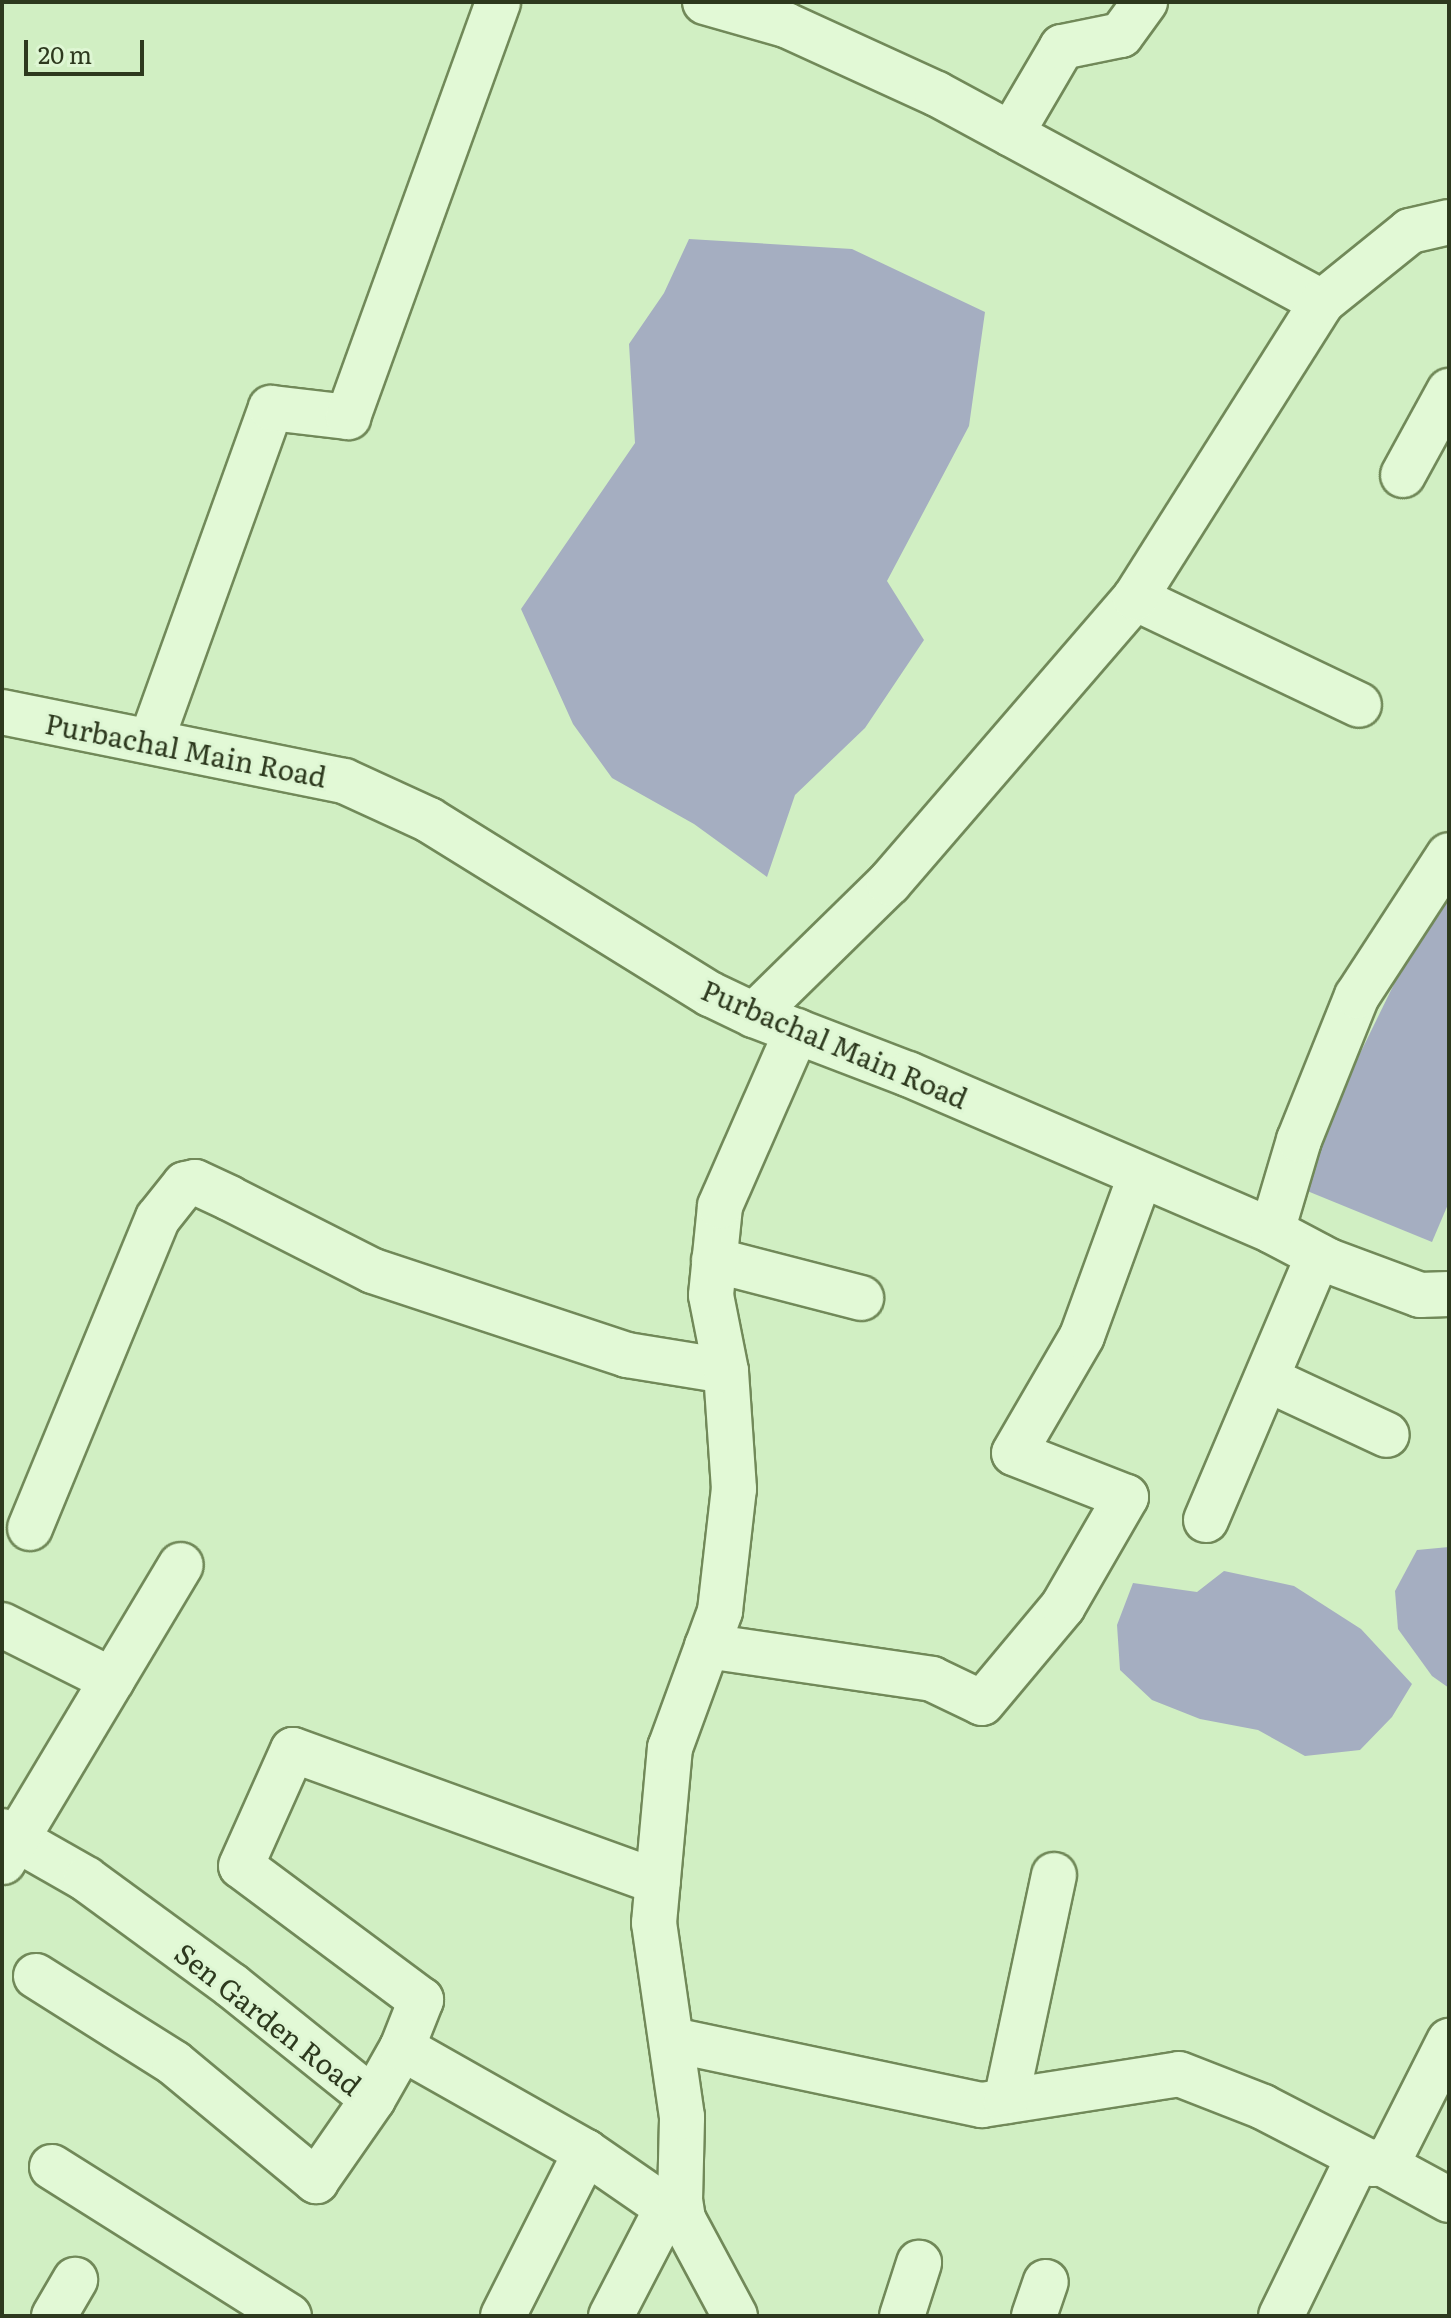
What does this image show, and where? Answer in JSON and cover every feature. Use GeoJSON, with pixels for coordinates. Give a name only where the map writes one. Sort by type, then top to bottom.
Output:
{"type":"FeatureCollection","features":[{"type":"Feature","properties":{"kind":"street"},"geometry":{"type":"LineString","coordinates":[[151,741],[271,408],[348,417],[498,2]]}},
{"type":"Feature","properties":{"kind":"street"},"geometry":{"type":"LineString","coordinates":[[705,2],[862,51],[1322,302]]}},
{"type":"Feature","properties":{"kind":"street"},"geometry":{"type":"LineString","coordinates":[[1011,134],[1062,47],[1121,35],[1145,2]]}},
{"type":"Feature","properties":{"kind":"street"},"geometry":{"type":"LineString","coordinates":[[754,1015],[889,883],[1135,598],[1322,302],[1410,231],[1449,222]]}},
{"type":"Feature","properties":{"kind":"street"},"geometry":{"type":"LineString","coordinates":[[1403,475],[1449,391]]}},
{"type":"Feature","properties":{"kind":"street"},"geometry":{"type":"LineString","coordinates":[[1135,598],[1359,705]]}},
{"type":"Feature","properties":{"kind":"street","name":"Purbachal Main Road"},"geometry":{"type":"LineString","coordinates":[[2,712],[310,771],[398,804],[525,875],[710,994],[754,1015],[908,1074],[1140,1177],[1272,1231],[1318,1256],[1420,1295],[1449,1294]]}},
{"type":"Feature","properties":{"kind":"street"},"geometry":{"type":"LineString","coordinates":[[1272,1231],[1299,1140],[1357,996],[1449,855]]}},
{"type":"Feature","properties":{"kind":"street"},"geometry":{"type":"LineString","coordinates":[[611,2316],[675,2214],[682,2117],[654,1923],[670,1748],[720,1611],[734,1489],[726,1371],[711,1295],[720,1206],[797,1031]]}},
{"type":"Feature","properties":{"kind":"street"},"geometry":{"type":"LineString","coordinates":[[707,1646],[932,1679],[982,1703],[1063,1606],[1126,1497],[1014,1453],[1082,1336],[1140,1177]]}},
{"type":"Feature","properties":{"kind":"street"},"geometry":{"type":"LineString","coordinates":[[30,1528],[158,1218],[185,1184],[195,1182],[373,1271],[627,1355],[726,1371]]}},
{"type":"Feature","properties":{"kind":"street"},"geometry":{"type":"LineString","coordinates":[[1206,1520],[1318,1256]]}},
{"type":"Feature","properties":{"kind":"street"},"geometry":{"type":"LineString","coordinates":[[714,1260],[861,1298]]}},
{"type":"Feature","properties":{"kind":"street"},"geometry":{"type":"LineString","coordinates":[[1267,1379],[1387,1435]]}},
{"type":"Feature","properties":{"kind":"street"},"geometry":{"type":"LineString","coordinates":[[7,1844],[181,1565]]}},
{"type":"Feature","properties":{"kind":"street"},"geometry":{"type":"LineString","coordinates":[[2,1625],[112,1680]]}},
{"type":"Feature","properties":{"kind":"street","name":"Sen Garden Road"},"geometry":{"type":"LineString","coordinates":[[7,1844],[86,1879],[231,1985],[373,2099],[402,2048],[421,2000],[241,1866],[293,1750],[658,1882]]}},
{"type":"Feature","properties":{"kind":"street"},"geometry":{"type":"LineString","coordinates":[[1006,2101],[1054,1875]]}},
{"type":"Feature","properties":{"kind":"street"},"geometry":{"type":"LineString","coordinates":[[36,1976],[174,2063],[316,2181],[373,2099]]}},
{"type":"Feature","properties":{"kind":"street"},"geometry":{"type":"LineString","coordinates":[[673,2040],[982,2105],[1179,2074],[1263,2107],[1449,2200]]}},
{"type":"Feature","properties":{"kind":"street"},"geometry":{"type":"LineString","coordinates":[[1281,2316],[1371,2161],[1449,2041]]}},
{"type":"Feature","properties":{"kind":"street"},"geometry":{"type":"LineString","coordinates":[[402,2048],[586,2152],[675,2214],[735,2316]]}},
{"type":"Feature","properties":{"kind":"street"},"geometry":{"type":"LineString","coordinates":[[503,2316],[586,2152]]}},
{"type":"Feature","properties":{"kind":"street"},"geometry":{"type":"LineString","coordinates":[[52,2167],[289,2316]]}},
{"type":"Feature","properties":{"kind":"street"},"geometry":{"type":"LineString","coordinates":[[902,2316],[919,2263]]}},
{"type":"Feature","properties":{"kind":"water"},"geometry":{"type":"Polygon","coordinates":[[[689,239],[852,249],[985,312],[969,426],[887,581],[924,640],[865,728],[795,795],[767,877],[694,824],[612,778],[573,724],[521,609],[635,443],[629,344],[664,293],[689,239]]]}},
{"type":"Feature","properties":{"kind":"water"},"geometry":{"type":"Polygon","coordinates":[[[1449,872],[1449,1202],[1432,1242],[1295,1186],[1449,872]]]}},
{"type":"Feature","properties":{"kind":"water"},"geometry":{"type":"Polygon","coordinates":[[[1449,1547],[1449,1688],[1432,1676],[1398,1629],[1395,1591],[1417,1550],[1449,1547]]]}},
{"type":"Feature","properties":{"kind":"water"},"geometry":{"type":"Polygon","coordinates":[[[1224,1571],[1294,1586],[1361,1629],[1412,1684],[1392,1717],[1360,1750],[1305,1756],[1258,1730],[1200,1719],[1152,1700],[1120,1670],[1117,1625],[1133,1583],[1197,1592],[1224,1571]]]}}]}
